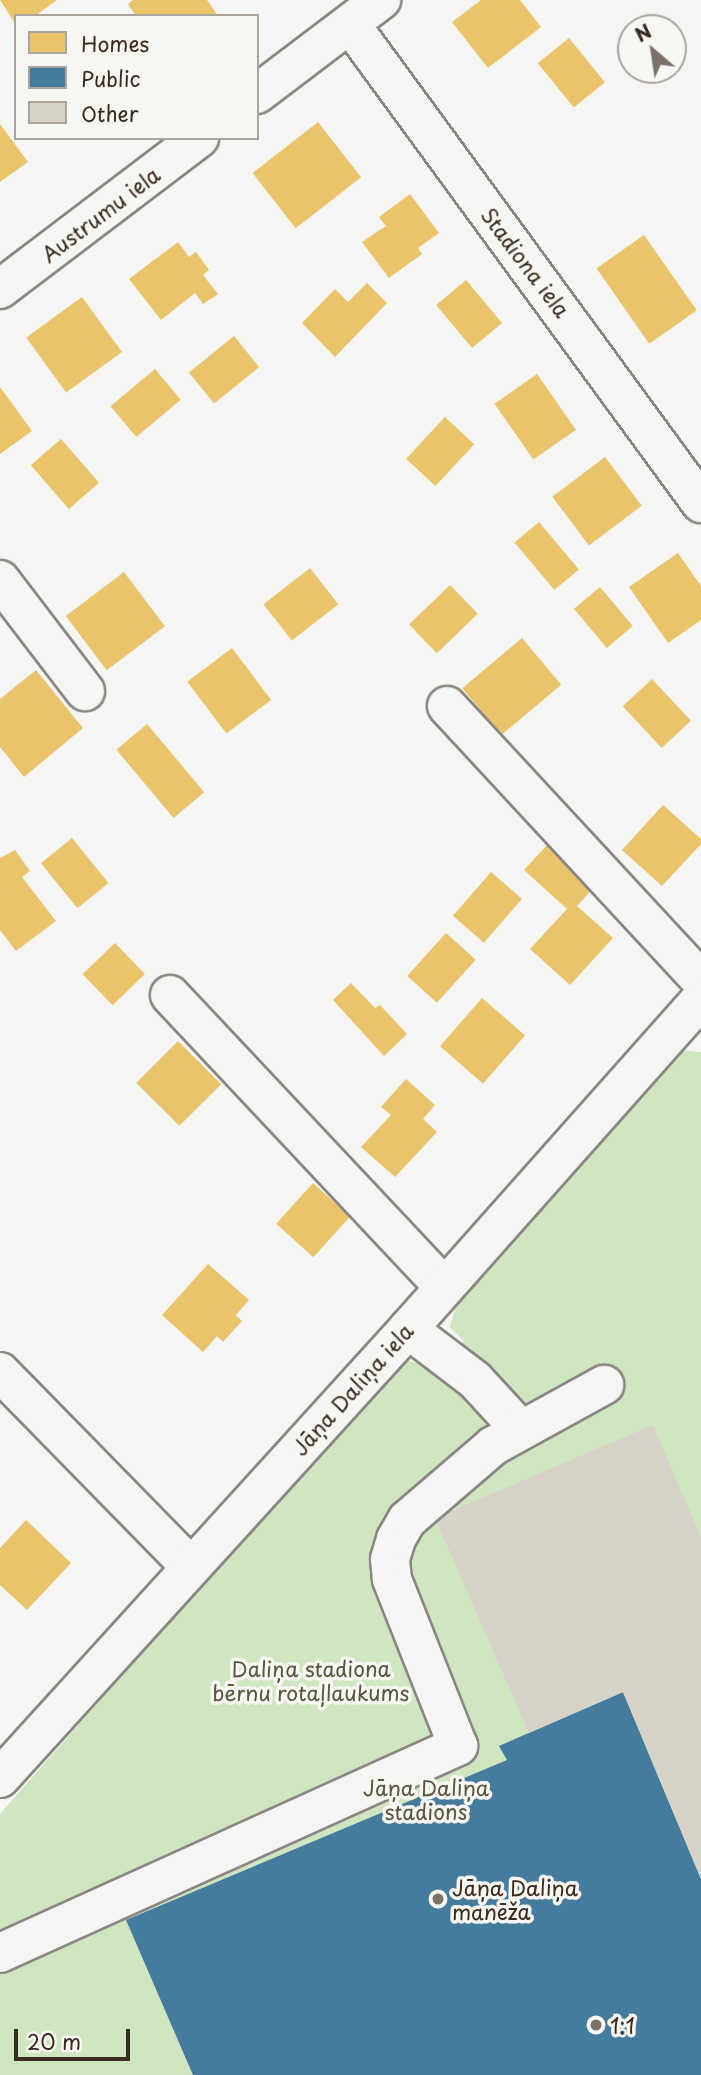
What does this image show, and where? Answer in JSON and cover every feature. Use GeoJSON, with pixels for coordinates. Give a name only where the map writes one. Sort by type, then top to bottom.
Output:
{"type":"FeatureCollection","features":[{"type":"Feature","properties":{"kind":"street"},"geometry":{"type":"LineString","coordinates":[[259,92],[382,0]]}},
{"type":"Feature","properties":{"kind":"street","name":"Stadiona iela"},"geometry":{"type":"LineString","coordinates":[[349,24],[701,503]]}},
{"type":"Feature","properties":{"kind":"street","name":"Austrumu iela"},"geometry":{"type":"LineString","coordinates":[[0,289],[196,140]]}},
{"type":"Feature","properties":{"kind":"street"},"geometry":{"type":"LineString","coordinates":[[0,580],[85,691]]}},
{"type":"Feature","properties":{"kind":"street"},"geometry":{"type":"LineString","coordinates":[[447,706],[701,980]]}},
{"type":"Feature","properties":{"kind":"street"},"geometry":{"type":"LineString","coordinates":[[170,995],[443,1286]]}},
{"type":"Feature","properties":{"kind":"street","name":"Jāņa Daliņa iela"},"geometry":{"type":"LineString","coordinates":[[0,1777],[408,1329],[443,1286],[701,999]]}},
{"type":"Feature","properties":{"kind":"street"},"geometry":{"type":"LineString","coordinates":[[408,1329],[475,1380],[520,1430]]}},
{"type":"Feature","properties":{"kind":"street"},"geometry":{"type":"LineString","coordinates":[[0,1372],[190,1566]]}},
{"type":"Feature","properties":{"kind":"street"},"geometry":{"type":"LineString","coordinates":[[0,1954],[458,1746],[392,1579],[390,1559],[407,1520],[493,1446],[604,1385]]}},
{"type":"Feature","properties":{"kind":"green space","name":"Jāņa Daliņa stadions"},"geometry":{"type":"Polygon","coordinates":[[[678,1050],[701,1052],[701,2075],[0,2075],[0,1814],[202,1584],[405,1360],[439,1369],[464,1341],[450,1327],[456,1305],[509,1238],[678,1050]]]}},
{"type":"Feature","properties":{"kind":"building: Homes"},"geometry":{"type":"Polygon","coordinates":[[[0,0],[57,0],[38,14],[14,14],[14,22],[0,0]]]}},
{"type":"Feature","properties":{"kind":"building: Homes"},"geometry":{"type":"Polygon","coordinates":[[[133,0],[207,0],[217,14],[135,14],[128,4],[133,0]]]}},
{"type":"Feature","properties":{"kind":"building: Homes"},"geometry":{"type":"Polygon","coordinates":[[[481,0],[520,0],[541,27],[488,68],[452,22],[481,0]]]}},
{"type":"Feature","properties":{"kind":"building: Homes"},"geometry":{"type":"Polygon","coordinates":[[[569,38],[605,82],[574,107],[538,63],[569,38]]]}},
{"type":"Feature","properties":{"kind":"building: Homes"},"geometry":{"type":"Polygon","coordinates":[[[318,122],[361,177],[296,228],[253,173],[318,122]]]}},
{"type":"Feature","properties":{"kind":"building: Homes"},"geometry":{"type":"Polygon","coordinates":[[[0,124],[28,162],[0,182],[0,124]]]}},
{"type":"Feature","properties":{"kind":"building: Homes"},"geometry":{"type":"Polygon","coordinates":[[[410,194],[439,233],[418,248],[422,254],[389,278],[362,242],[386,226],[379,217],[410,194]]]}},
{"type":"Feature","properties":{"kind":"building: Homes"},"geometry":{"type":"Polygon","coordinates":[[[644,235],[697,310],[649,344],[596,268],[644,235]]]}},
{"type":"Feature","properties":{"kind":"building: Homes"},"geometry":{"type":"Polygon","coordinates":[[[178,242],[189,257],[196,252],[209,270],[203,275],[218,294],[203,304],[195,293],[161,320],[129,279],[178,242]]]}},
{"type":"Feature","properties":{"kind":"building: Homes"},"geometry":{"type":"Polygon","coordinates":[[[466,280],[502,323],[472,348],[436,305],[466,280]]]}},
{"type":"Feature","properties":{"kind":"building: Homes"},"geometry":{"type":"Polygon","coordinates":[[[367,283],[387,303],[335,357],[302,323],[335,289],[348,302],[367,283]]]}},
{"type":"Feature","properties":{"kind":"building: Homes"},"geometry":{"type":"Polygon","coordinates":[[[82,297],[122,352],[66,393],[26,338],[82,297]]]}},
{"type":"Feature","properties":{"kind":"building: Homes"},"geometry":{"type":"Polygon","coordinates":[[[234,336],[259,367],[214,404],[189,373],[234,336]]]}},
{"type":"Feature","properties":{"kind":"building: Homes"},"geometry":{"type":"Polygon","coordinates":[[[155,369],[181,400],[136,437],[111,406],[155,369]]]}},
{"type":"Feature","properties":{"kind":"building: Homes"},"geometry":{"type":"Polygon","coordinates":[[[537,374],[576,430],[533,460],[494,404],[537,374]]]}},
{"type":"Feature","properties":{"kind":"building: Homes"},"geometry":{"type":"Polygon","coordinates":[[[0,387],[32,431],[0,454],[0,387]]]}},
{"type":"Feature","properties":{"kind":"building: Homes"},"geometry":{"type":"Polygon","coordinates":[[[445,417],[474,444],[435,486],[406,459],[445,417]]]}},
{"type":"Feature","properties":{"kind":"building: Homes"},"geometry":{"type":"Polygon","coordinates":[[[61,439],[99,483],[69,509],[31,465],[61,439]]]}},
{"type":"Feature","properties":{"kind":"building: Homes"},"geometry":{"type":"Polygon","coordinates":[[[605,457],[642,506],[589,545],[552,497],[605,457]]]}},
{"type":"Feature","properties":{"kind":"building: Homes"},"geometry":{"type":"Polygon","coordinates":[[[539,522],[579,569],[554,590],[514,543],[539,522]]]}},
{"type":"Feature","properties":{"kind":"building: Homes"},"geometry":{"type":"Polygon","coordinates":[[[678,553],[701,586],[701,620],[668,643],[629,587],[678,553]]]}},
{"type":"Feature","properties":{"kind":"building: Homes"},"geometry":{"type":"Polygon","coordinates":[[[310,568],[338,604],[292,641],[264,604],[310,568]]]}},
{"type":"Feature","properties":{"kind":"building: Homes"},"geometry":{"type":"Polygon","coordinates":[[[124,572],[165,626],[107,670],[66,616],[124,572]]]}},
{"type":"Feature","properties":{"kind":"building: Homes"},"geometry":{"type":"Polygon","coordinates":[[[450,585],[478,614],[437,653],[409,625],[450,585]]]}},
{"type":"Feature","properties":{"kind":"building: Homes"},"geometry":{"type":"Polygon","coordinates":[[[600,587],[633,626],[607,648],[574,609],[600,587]]]}},
{"type":"Feature","properties":{"kind":"building: Homes"},"geometry":{"type":"Polygon","coordinates":[[[522,638],[561,685],[501,735],[462,688],[522,638]]]}},
{"type":"Feature","properties":{"kind":"building: Homes"},"geometry":{"type":"Polygon","coordinates":[[[232,648],[271,700],[226,734],[187,682],[232,648]]]}},
{"type":"Feature","properties":{"kind":"building: Homes"},"geometry":{"type":"Polygon","coordinates":[[[36,670],[83,728],[24,777],[0,747],[0,699],[36,670]]]}},
{"type":"Feature","properties":{"kind":"building: Homes"},"geometry":{"type":"Polygon","coordinates":[[[652,679],[691,721],[662,748],[623,706],[652,679]]]}},
{"type":"Feature","properties":{"kind":"building: Homes"},"geometry":{"type":"Polygon","coordinates":[[[147,724],[204,792],[174,818],[116,750],[147,724]]]}},
{"type":"Feature","properties":{"kind":"building: Homes"},"geometry":{"type":"Polygon","coordinates":[[[663,805],[701,839],[701,844],[662,886],[622,850],[663,805]]]}},
{"type":"Feature","properties":{"kind":"building: Homes"},"geometry":{"type":"Polygon","coordinates":[[[72,838],[109,883],[77,908],[41,863],[72,838]]]}},
{"type":"Feature","properties":{"kind":"building: Homes"},"geometry":{"type":"Polygon","coordinates":[[[547,845],[594,887],[577,906],[613,938],[570,985],[530,949],[567,909],[524,870],[547,845]]]}},
{"type":"Feature","properties":{"kind":"building: Homes"},"geometry":{"type":"Polygon","coordinates":[[[15,850],[30,871],[22,877],[56,921],[16,951],[0,930],[0,858],[15,850]]]}},
{"type":"Feature","properties":{"kind":"building: Homes"},"geometry":{"type":"Polygon","coordinates":[[[491,872],[522,899],[484,943],[453,916],[491,872]]]}},
{"type":"Feature","properties":{"kind":"building: Homes"},"geometry":{"type":"Polygon","coordinates":[[[446,933],[476,960],[437,1003],[407,976],[446,933]]]}},
{"type":"Feature","properties":{"kind":"building: Homes"},"geometry":{"type":"Polygon","coordinates":[[[115,943],[145,974],[113,1005],[83,974],[115,943]]]}},
{"type":"Feature","properties":{"kind":"building: Homes"},"geometry":{"type":"Polygon","coordinates":[[[351,983],[375,1008],[380,1005],[407,1034],[384,1056],[333,1000],[351,983]]]}},
{"type":"Feature","properties":{"kind":"building: Homes"},"geometry":{"type":"Polygon","coordinates":[[[482,998],[525,1035],[483,1084],[440,1046],[482,998]]]}},
{"type":"Feature","properties":{"kind":"building: Homes"},"geometry":{"type":"Polygon","coordinates":[[[178,1041],[221,1084],[179,1126],[136,1083],[178,1041]]]}},
{"type":"Feature","properties":{"kind":"building: Homes"},"geometry":{"type":"Polygon","coordinates":[[[406,1079],[435,1105],[423,1119],[437,1132],[395,1177],[361,1147],[391,1115],[381,1107],[406,1079]]]}},
{"type":"Feature","properties":{"kind":"building: Homes"},"geometry":{"type":"Polygon","coordinates":[[[313,1183],[350,1216],[313,1257],[276,1224],[313,1183]]]}},
{"type":"Feature","properties":{"kind":"building: Homes"},"geometry":{"type":"Polygon","coordinates":[[[208,1264],[249,1300],[236,1315],[242,1321],[223,1342],[217,1336],[203,1352],[162,1315],[208,1264]]]}},
{"type":"Feature","properties":{"kind":"building: Homes"},"geometry":{"type":"Polygon","coordinates":[[[26,1520],[71,1563],[27,1610],[0,1585],[0,1548],[26,1520]]]}},
{"type":"Feature","properties":{"kind":"building: Public","name":"Jāņa Daliņa manēža"},"geometry":{"type":"Polygon","coordinates":[[[623,1692],[701,1879],[701,2075],[193,2075],[126,1920],[507,1760],[499,1746],[623,1692]]]}},
{"type":"Feature","properties":{"kind":"building: Other"},"geometry":{"type":"Polygon","coordinates":[[[653,1425],[701,1537],[701,1879],[623,1692],[529,1733],[435,1518],[653,1425]]]}},
{"type":"Feature","properties":{"kind":"place","name":"Jāņa Daliņa manēža"},"geometry":{"type":"Point","coordinates":[438,1899]}},
{"type":"Feature","properties":{"kind":"place","name":"1:1"},"geometry":{"type":"Point","coordinates":[596,2025]}},
{"type":"Feature","properties":{"kind":"park label","name":"Daliņa stadiona bērnu rotaļlaukums"},"geometry":{"type":"Point","coordinates":[311,1680]}}]}
